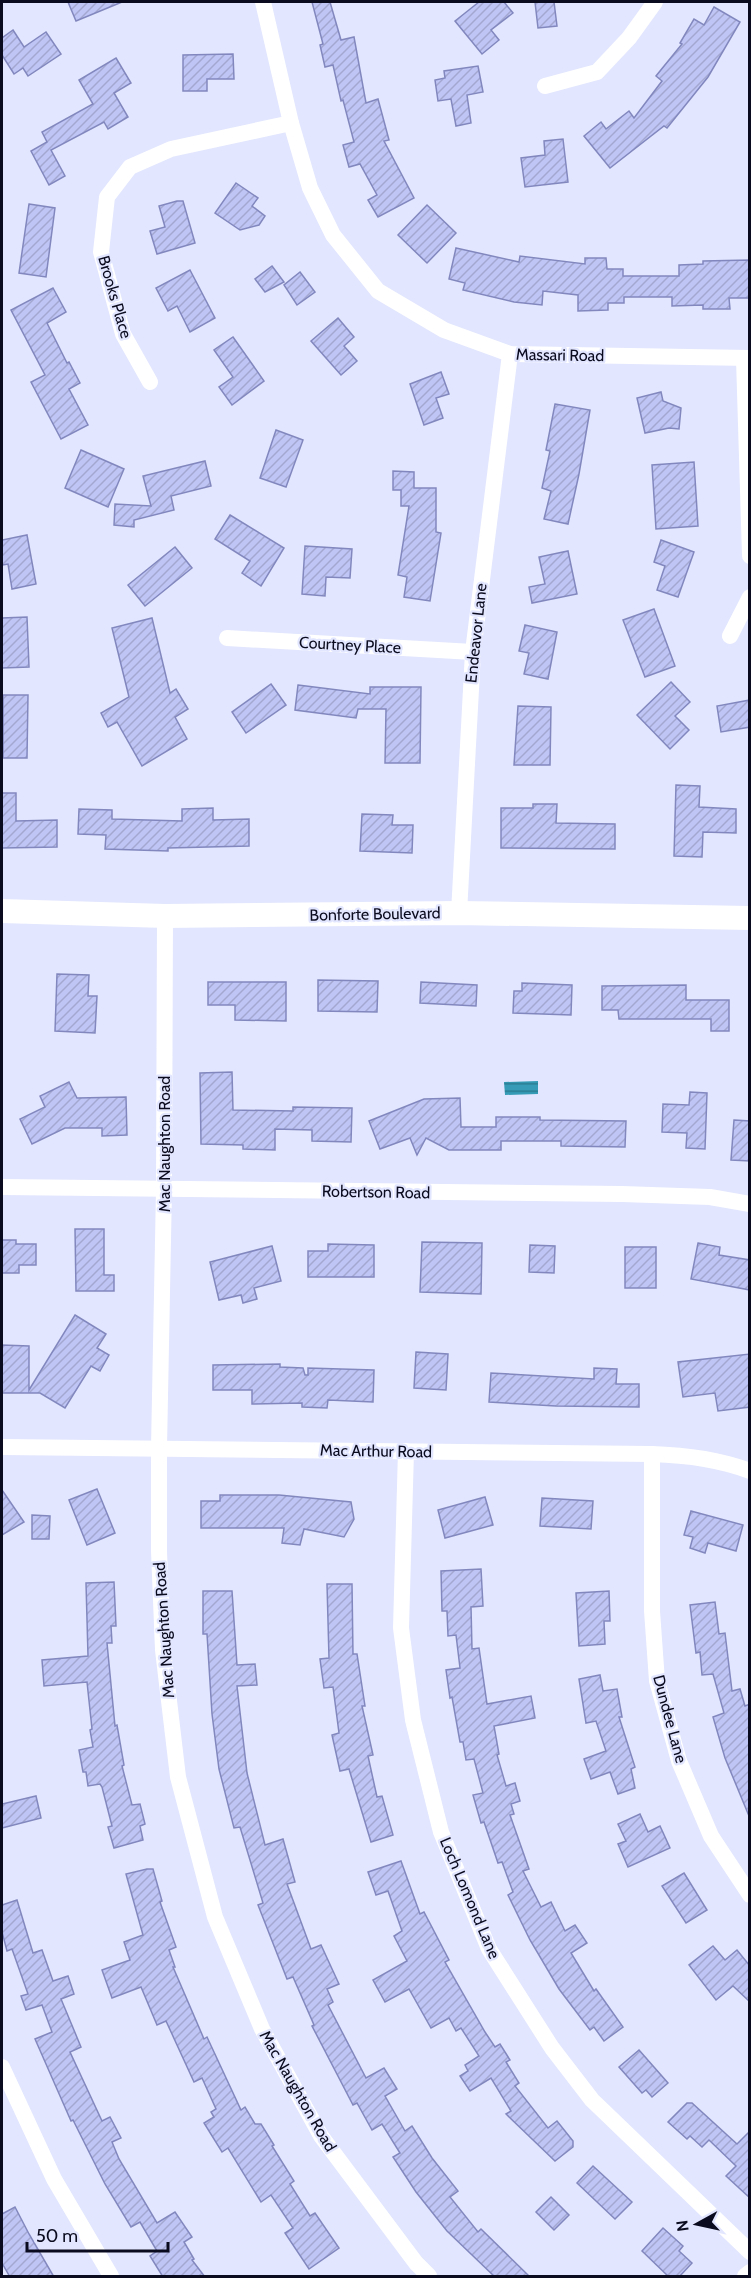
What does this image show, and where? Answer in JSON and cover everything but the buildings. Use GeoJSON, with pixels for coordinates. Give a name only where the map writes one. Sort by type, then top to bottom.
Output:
{"type":"FeatureCollection","features":[{"type":"Feature","properties":{"kind":"main road","name":"Bonforte Boulevard"},"geometry":{"type":"LineString","coordinates":[[2,911],[165,916],[459,913],[750,918]]}},
{"type":"Feature","properties":{"kind":"street","name":"Massari Road"},"geometry":{"type":"LineString","coordinates":[[263,2],[291,123],[310,188],[333,235],[378,291],[444,330],[510,354],[747,358]]}},
{"type":"Feature","properties":{"kind":"street"},"geometry":{"type":"LineString","coordinates":[[545,86],[597,72],[629,38],[655,2]]}},
{"type":"Feature","properties":{"kind":"street","name":"Brooks Place"},"geometry":{"type":"LineString","coordinates":[[150,382],[123,334],[101,252],[107,197],[130,167],[171,149],[291,123]]}},
{"type":"Feature","properties":{"kind":"street","name":"Endeavor Lane"},"geometry":{"type":"LineString","coordinates":[[459,913],[472,652],[510,354]]}},
{"type":"Feature","properties":{"kind":"street"},"geometry":{"type":"LineString","coordinates":[[747,358],[750,556]]}},
{"type":"Feature","properties":{"kind":"street"},"geometry":{"type":"LineString","coordinates":[[730,636],[750,597]]}},
{"type":"Feature","properties":{"kind":"street","name":"Courtney Place"},"geometry":{"type":"LineString","coordinates":[[227,638],[472,652]]}},
{"type":"Feature","properties":{"kind":"street","name":"Mac Naughton Road"},"geometry":{"type":"LineString","coordinates":[[165,916],[159,1551],[164,1662],[178,1777],[215,1917],[262,2029],[321,2136],[416,2263],[429,2277]]}},
{"type":"Feature","properties":{"kind":"street","name":"Robertson Road"},"geometry":{"type":"LineString","coordinates":[[2,1187],[622,1194],[710,1197],[750,1204]]}},
{"type":"Feature","properties":{"kind":"street","name":"Mac Arthur Road"},"geometry":{"type":"LineString","coordinates":[[2,1447],[652,1454],[683,1455],[713,1460],[750,1471]]}},
{"type":"Feature","properties":{"kind":"street","name":"Loch Lomond Lane"},"geometry":{"type":"LineString","coordinates":[[406,1451],[401,1628],[413,1720],[441,1832],[489,1949],[552,2048],[592,2100],[750,2252]]}},
{"type":"Feature","properties":{"kind":"street","name":"Dundee Lane"},"geometry":{"type":"LineString","coordinates":[[652,1454],[652,1611],[657,1681],[679,1761],[711,1836],[750,1895]]}},
{"type":"Feature","properties":{"kind":"street"},"geometry":{"type":"LineString","coordinates":[[2,2067],[54,2179],[111,2277]]}},
{"type":"Feature","properties":{"kind":"street"},"geometry":{"type":"LineString","coordinates":[[746,2277],[750,2272]]}},
{"type":"Feature","properties":{"kind":"water"},"geometry":{"type":"Polygon","coordinates":[[[538,1081],[538,1094],[505,1095],[504,1082],[538,1081]]]}}]}
